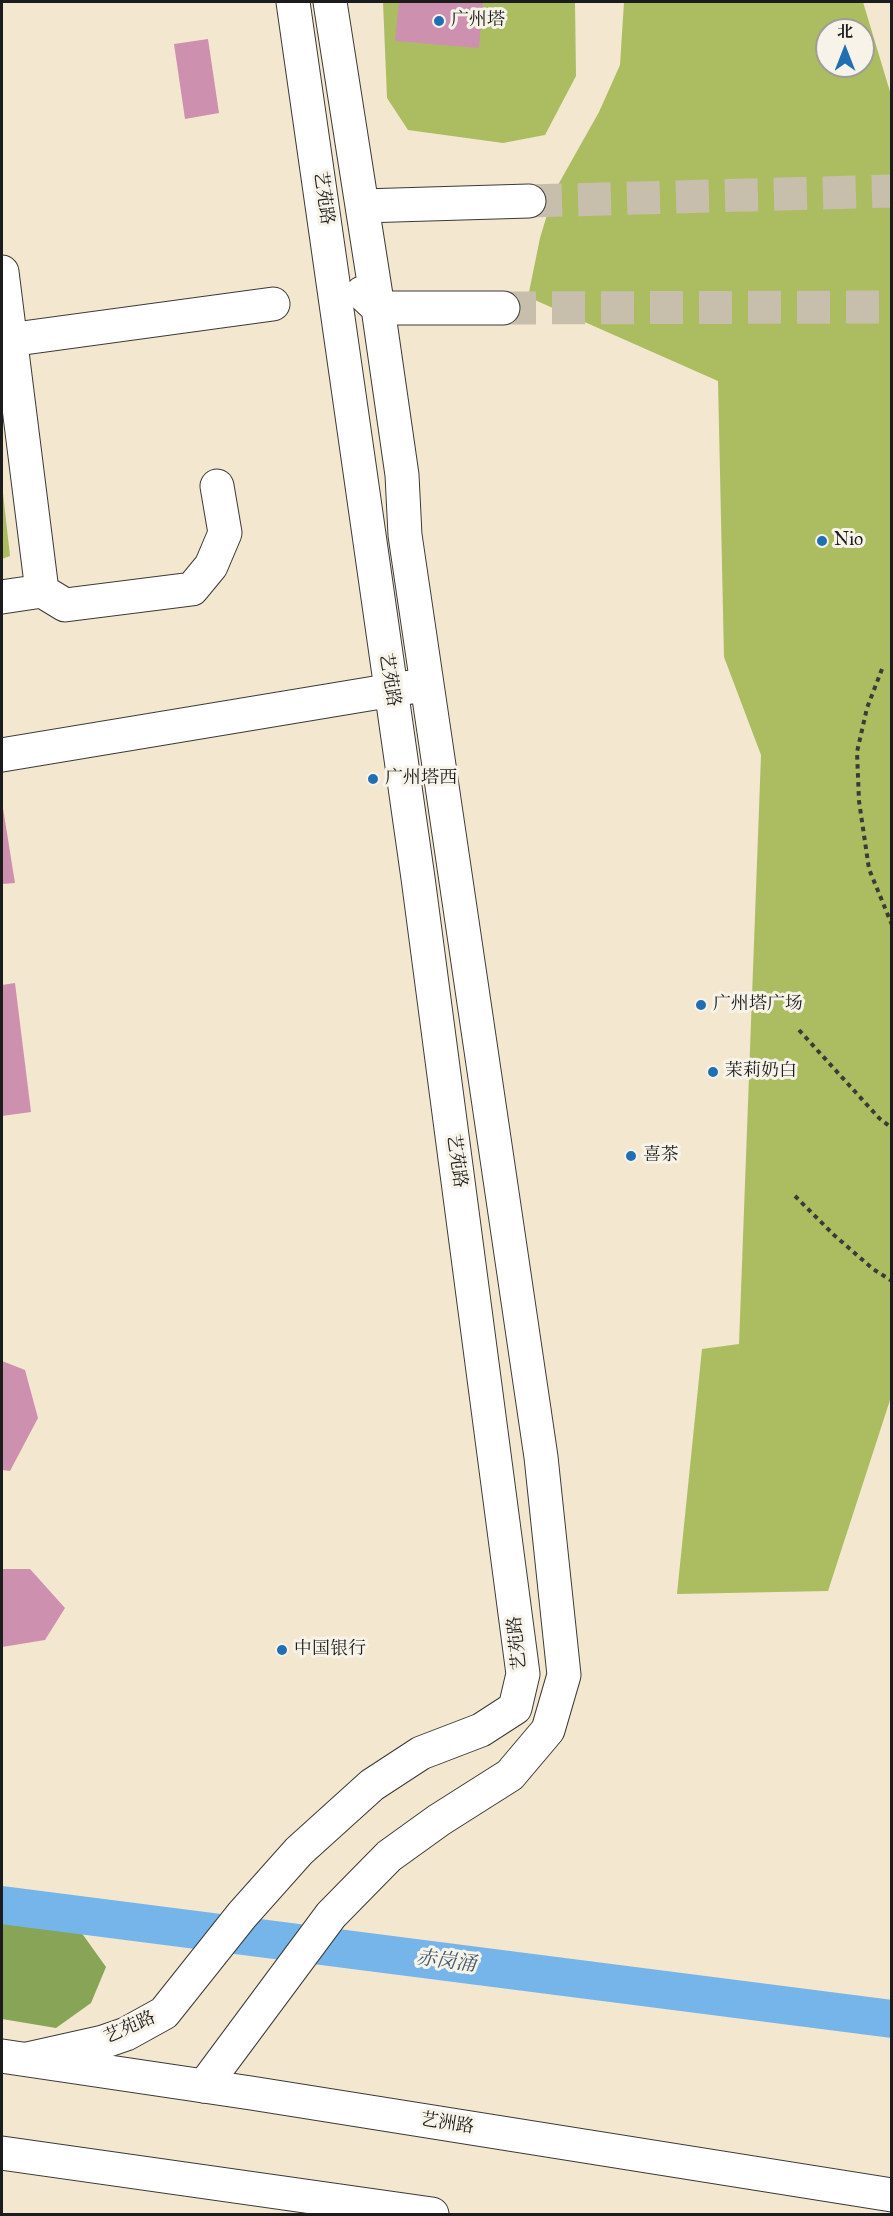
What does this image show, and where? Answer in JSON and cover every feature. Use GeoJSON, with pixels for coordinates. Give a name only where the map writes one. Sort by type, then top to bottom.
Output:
{"type":"FeatureCollection","features":[{"type":"Feature","properties":{"kind":"street","name":"艺苑路"},"geometry":{"type":"LineString","coordinates":[[14,2058],[103,2042],[126,2034],[164,2013],[242,1915],[299,1851],[372,1785],[421,1753],[481,1730],[515,1708],[523,1674],[472,1274],[332,265],[293,2]]}},
{"type":"Feature","properties":{"kind":"street","name":"艺苑路"},"geometry":{"type":"LineString","coordinates":[[204,2086],[331,1915],[388,1856],[510,1775],[548,1730],[564,1675],[541,1457],[405,536],[402,475],[378,309],[330,2]]}},
{"type":"Feature","properties":{"kind":"street"},"geometry":{"type":"LineString","coordinates":[[503,308],[378,309],[332,265],[362,206],[529,201]]}},
{"type":"Feature","properties":{"kind":"street"},"geometry":{"type":"LineString","coordinates":[[2,272],[6,340],[42,591]]}},
{"type":"Feature","properties":{"kind":"street"},"geometry":{"type":"LineString","coordinates":[[6,340],[273,304]]}},
{"type":"Feature","properties":{"kind":"street"},"geometry":{"type":"LineString","coordinates":[[2,597],[42,591],[65,605],[192,589],[211,566],[225,533],[217,486]]}},
{"type":"Feature","properties":{"kind":"street"},"geometry":{"type":"LineString","coordinates":[[2,755],[428,684]]}},
{"type":"Feature","properties":{"kind":"street","name":"艺洲路"},"geometry":{"type":"LineString","coordinates":[[14,2058],[891,2195]]}},
{"type":"Feature","properties":{"kind":"street"},"geometry":{"type":"LineString","coordinates":[[2,2153],[432,2214]]}},
{"type":"Feature","properties":{"kind":"path"},"geometry":{"type":"LineString","coordinates":[[882,669],[867,708],[857,752],[858,791],[869,869],[891,925]]}},
{"type":"Feature","properties":{"kind":"path"},"geometry":{"type":"LineString","coordinates":[[799,1030],[879,1118],[891,1128]]}},
{"type":"Feature","properties":{"kind":"path"},"geometry":{"type":"LineString","coordinates":[[795,1196],[842,1242],[891,1281]]}},
{"type":"Feature","properties":{"kind":"green space"},"geometry":{"type":"Polygon","coordinates":[[[383,2],[575,2],[576,76],[545,135],[503,143],[408,130],[387,98],[383,2]]]}},
{"type":"Feature","properties":{"kind":"green space"},"geometry":{"type":"Polygon","coordinates":[[[624,2],[863,2],[868,18],[815,18],[815,78],[875,78],[875,42],[891,95],[892,1394],[828,1591],[677,1594],[702,1349],[739,1344],[761,755],[724,657],[718,381],[528,297],[540,238],[554,192],[599,112],[620,65],[624,2]]]}},
{"type":"Feature","properties":{"kind":"green space"},"geometry":{"type":"Polygon","coordinates":[[[2,484],[10,556],[2,559],[2,484]]]}},
{"type":"Feature","properties":{"kind":"green space"},"geometry":{"type":"Polygon","coordinates":[[[2,1922],[81,1932],[106,1967],[91,2003],[56,2028],[2,2019],[2,1922]]]}},
{"type":"Feature","properties":{"kind":"building","name":"广州塔"},"geometry":{"type":"Polygon","coordinates":[[[399,2],[483,2],[479,48],[395,41],[399,2]]]}},
{"type":"Feature","properties":{"kind":"building"},"geometry":{"type":"Polygon","coordinates":[[[208,39],[219,113],[185,119],[174,44],[208,39]]]}},
{"type":"Feature","properties":{"kind":"building"},"geometry":{"type":"Polygon","coordinates":[[[2,802],[15,883],[2,884],[2,802]]]}},
{"type":"Feature","properties":{"kind":"building"},"geometry":{"type":"Polygon","coordinates":[[[15,983],[31,1112],[2,1116],[2,985],[15,983]]]}},
{"type":"Feature","properties":{"kind":"building"},"geometry":{"type":"Polygon","coordinates":[[[2,1361],[25,1370],[38,1418],[10,1471],[2,1470],[2,1361]]]}},
{"type":"Feature","properties":{"kind":"building"},"geometry":{"type":"Polygon","coordinates":[[[2,1569],[30,1569],[65,1608],[45,1640],[2,1647],[2,1569]]]}},
{"type":"Feature","properties":{"kind":"waterway","name":"赤岗涌"},"geometry":{"type":"LineString","coordinates":[[2,1905],[892,2019]]}},
{"type":"Feature","properties":{"kind":"tunnel"},"geometry":{"type":"LineString","coordinates":[[529,201],[892,191]]}},
{"type":"Feature","properties":{"kind":"tunnel"},"geometry":{"type":"LineString","coordinates":[[503,308],[892,307]]}},
{"type":"Feature","properties":{"kind":"place","name":"广州塔"},"geometry":{"type":"Point","coordinates":[439,21]}},
{"type":"Feature","properties":{"kind":"place","name":"Nio"},"geometry":{"type":"Point","coordinates":[822,541]}},
{"type":"Feature","properties":{"kind":"place","name":"广州塔西"},"geometry":{"type":"Point","coordinates":[373,779]}},
{"type":"Feature","properties":{"kind":"place","name":"广州塔广场"},"geometry":{"type":"Point","coordinates":[701,1005]}},
{"type":"Feature","properties":{"kind":"place","name":"茉莉奶白"},"geometry":{"type":"Point","coordinates":[713,1072]}},
{"type":"Feature","properties":{"kind":"place","name":"喜茶"},"geometry":{"type":"Point","coordinates":[631,1156]}},
{"type":"Feature","properties":{"kind":"place","name":"中国银行"},"geometry":{"type":"Point","coordinates":[282,1650]}}]}
